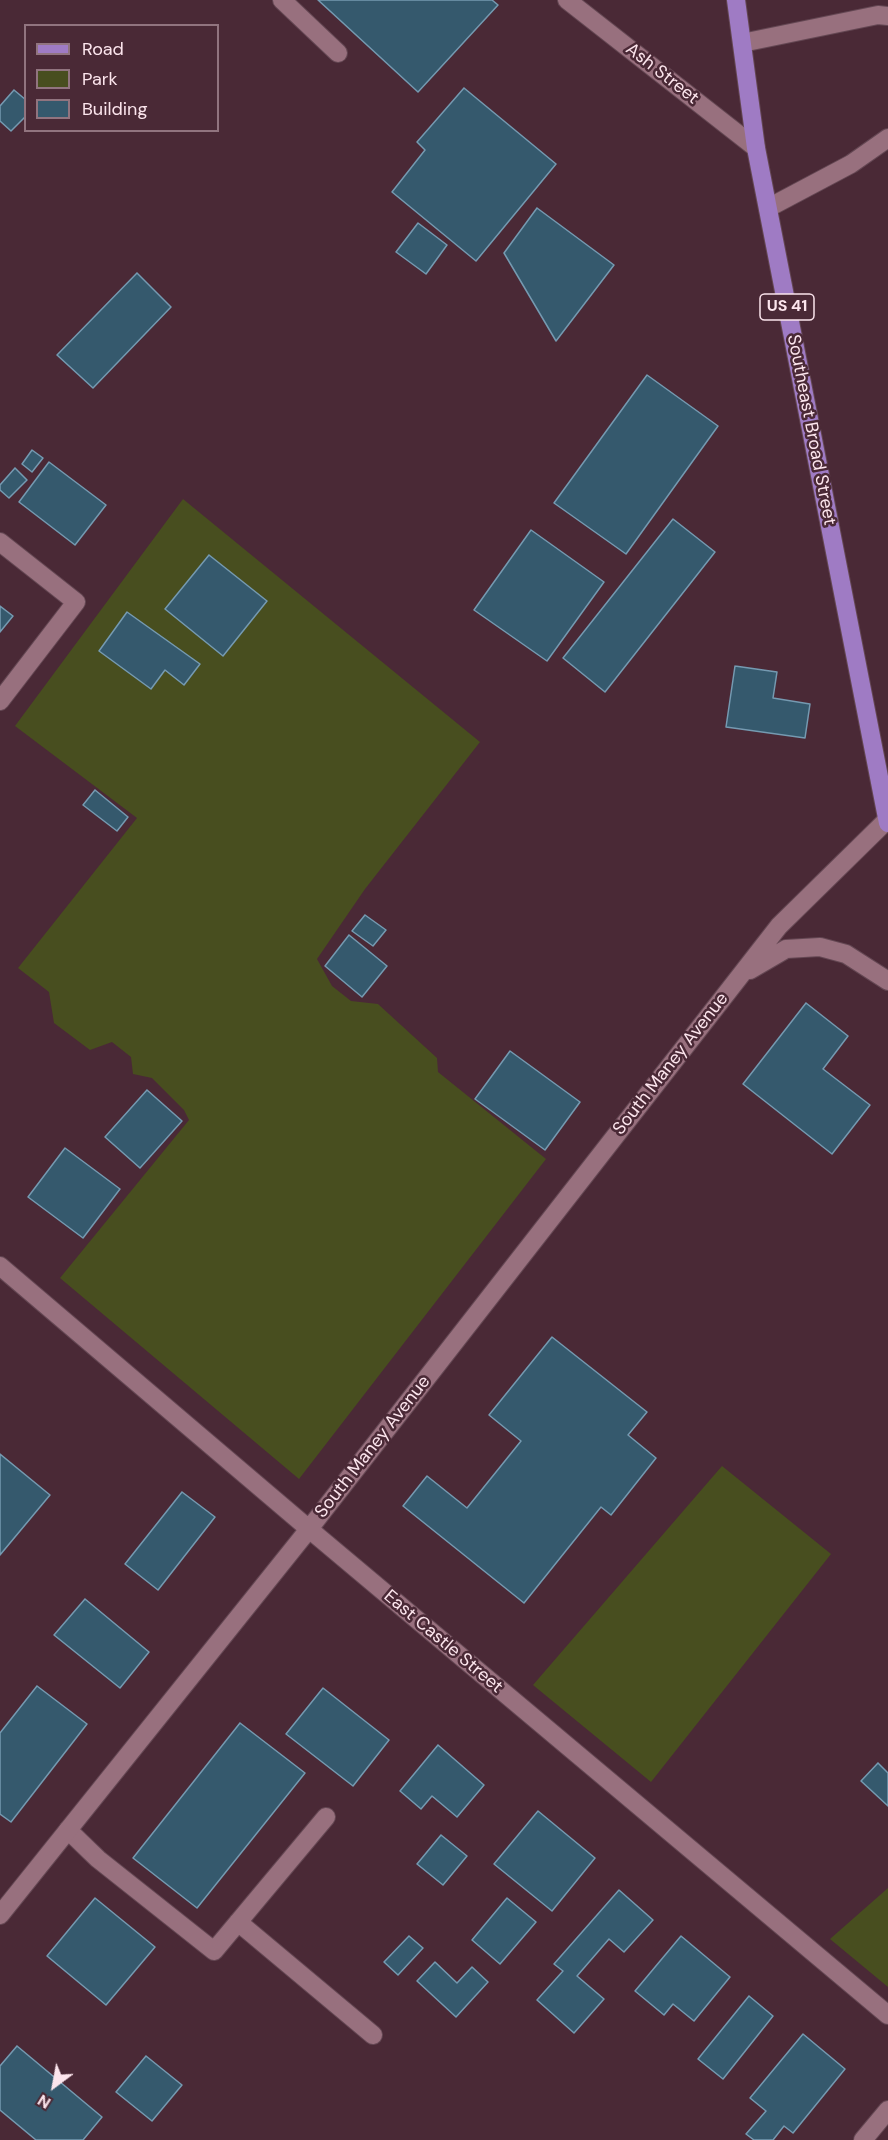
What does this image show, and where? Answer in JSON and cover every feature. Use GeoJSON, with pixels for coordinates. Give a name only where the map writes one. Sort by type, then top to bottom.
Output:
{"type":"FeatureCollection","features":[{"type":"Feature","properties":{"kind":"main road","name":"Southeast Broad Street"},"geometry":{"type":"LineString","coordinates":[[736,0],[756,148],[888,822]]}},
{"type":"Feature","properties":{"kind":"street"},"geometry":{"type":"LineString","coordinates":[[282,0],[338,53]]}},
{"type":"Feature","properties":{"kind":"street","name":"Ash Street"},"geometry":{"type":"LineString","coordinates":[[567,0],[756,148]]}},
{"type":"Feature","properties":{"kind":"street"},"geometry":{"type":"LineString","coordinates":[[742,43],[878,15],[888,16]]}},
{"type":"Feature","properties":{"kind":"street"},"geometry":{"type":"LineString","coordinates":[[768,208],[851,164],[888,138]]}},
{"type":"Feature","properties":{"kind":"street"},"geometry":{"type":"LineString","coordinates":[[0,542],[76,602],[0,701]]}},
{"type":"Feature","properties":{"kind":"street","name":"South Maney Avenue"},"geometry":{"type":"LineString","coordinates":[[0,1915],[309,1529],[779,926],[888,822]]}},
{"type":"Feature","properties":{"kind":"street","name":"South Maney Avenue"},"geometry":{"type":"LineString","coordinates":[[741,976],[786,949],[820,946],[846,954],[888,981]]}},
{"type":"Feature","properties":{"kind":"street","name":"East Castle Street"},"geometry":{"type":"LineString","coordinates":[[0,1266],[309,1529],[888,2015]]}},
{"type":"Feature","properties":{"kind":"street"},"geometry":{"type":"LineString","coordinates":[[68,1830],[98,1859],[214,1951],[326,1817]]}},
{"type":"Feature","properties":{"kind":"street"},"geometry":{"type":"LineString","coordinates":[[238,1922],[373,2035]]}},
{"type":"Feature","properties":{"kind":"street"},"geometry":{"type":"LineString","coordinates":[[863,2140],[888,2110]]}},
{"type":"Feature","properties":{"kind":"green space"},"geometry":{"type":"Polygon","coordinates":[[[183,499],[480,742],[365,889],[317,959],[332,986],[351,1001],[378,1004],[437,1058],[438,1072],[546,1159],[299,1479],[60,1278],[189,1120],[184,1110],[152,1078],[133,1074],[131,1057],[112,1042],[90,1050],[54,1023],[49,992],[18,968],[137,818],[15,726],[183,499]]]}},
{"type":"Feature","properties":{"kind":"green space"},"geometry":{"type":"Polygon","coordinates":[[[722,1466],[831,1554],[651,1782],[533,1685],[722,1466]]]}},
{"type":"Feature","properties":{"kind":"green space"},"geometry":{"type":"Polygon","coordinates":[[[888,1888],[888,1987],[830,1939],[888,1888]]]}},
{"type":"Feature","properties":{"kind":"building"},"geometry":{"type":"Polygon","coordinates":[[[318,0],[492,0],[498,5],[418,92],[318,0]]]}},
{"type":"Feature","properties":{"kind":"building"},"geometry":{"type":"Polygon","coordinates":[[[464,88],[556,164],[476,261],[392,192],[425,150],[417,142],[464,88]]]}},
{"type":"Feature","properties":{"kind":"building"},"geometry":{"type":"Polygon","coordinates":[[[14,90],[24,98],[24,118],[11,131],[0,121],[0,106],[14,90]]]}},
{"type":"Feature","properties":{"kind":"building"},"geometry":{"type":"Polygon","coordinates":[[[537,208],[614,265],[556,341],[504,253],[537,208]]]}},
{"type":"Feature","properties":{"kind":"building"},"geometry":{"type":"Polygon","coordinates":[[[418,223],[447,245],[426,274],[396,252],[418,223]]]}},
{"type":"Feature","properties":{"kind":"building"},"geometry":{"type":"Polygon","coordinates":[[[137,273],[171,307],[93,388],[57,355],[137,273]]]}},
{"type":"Feature","properties":{"kind":"building"},"geometry":{"type":"Polygon","coordinates":[[[647,375],[718,426],[626,554],[554,503],[647,375]]]}},
{"type":"Feature","properties":{"kind":"building"},"geometry":{"type":"Polygon","coordinates":[[[32,450],[43,458],[32,472],[22,464],[32,450]]]}},
{"type":"Feature","properties":{"kind":"building"},"geometry":{"type":"Polygon","coordinates":[[[49,462],[106,505],[75,545],[19,502],[49,462]]]}},
{"type":"Feature","properties":{"kind":"building"},"geometry":{"type":"Polygon","coordinates":[[[15,468],[27,480],[9,498],[0,490],[0,485],[15,468]]]}},
{"type":"Feature","properties":{"kind":"building"},"geometry":{"type":"Polygon","coordinates":[[[673,519],[715,552],[605,692],[563,658],[673,519]]]}},
{"type":"Feature","properties":{"kind":"building"},"geometry":{"type":"Polygon","coordinates":[[[531,530],[604,582],[547,661],[474,610],[531,530]]]}},
{"type":"Feature","properties":{"kind":"building"},"geometry":{"type":"Polygon","coordinates":[[[209,555],[267,601],[223,656],[165,609],[209,555]]]}},
{"type":"Feature","properties":{"kind":"building"},"geometry":{"type":"Polygon","coordinates":[[[0,606],[13,616],[0,632],[0,606]]]}},
{"type":"Feature","properties":{"kind":"building"},"geometry":{"type":"Polygon","coordinates":[[[127,612],[200,664],[184,685],[165,670],[151,689],[99,651],[127,612]]]}},
{"type":"Feature","properties":{"kind":"building"},"geometry":{"type":"Polygon","coordinates":[[[735,666],[777,672],[773,698],[810,704],[805,738],[726,727],[735,666]]]}},
{"type":"Feature","properties":{"kind":"building"},"geometry":{"type":"Polygon","coordinates":[[[95,790],[128,817],[117,831],[83,805],[95,790]]]}},
{"type":"Feature","properties":{"kind":"building"},"geometry":{"type":"Polygon","coordinates":[[[365,915],[386,930],[373,946],[352,931],[365,915]]]}},
{"type":"Feature","properties":{"kind":"building"},"geometry":{"type":"Polygon","coordinates":[[[349,935],[387,966],[362,997],[325,966],[349,935]]]}},
{"type":"Feature","properties":{"kind":"building"},"geometry":{"type":"Polygon","coordinates":[[[806,1003],[848,1036],[823,1069],[870,1105],[832,1154],[743,1084],[806,1003]]]}},
{"type":"Feature","properties":{"kind":"building"},"geometry":{"type":"Polygon","coordinates":[[[510,1051],[580,1102],[545,1150],[475,1099],[510,1051]]]}},
{"type":"Feature","properties":{"kind":"building"},"geometry":{"type":"Polygon","coordinates":[[[147,1090],[182,1121],[140,1168],[105,1137],[147,1090]]]}},
{"type":"Feature","properties":{"kind":"building"},"geometry":{"type":"Polygon","coordinates":[[[65,1148],[120,1189],[83,1238],[28,1197],[65,1148]]]}},
{"type":"Feature","properties":{"kind":"building"},"geometry":{"type":"Polygon","coordinates":[[[552,1337],[647,1412],[628,1435],[656,1458],[611,1515],[601,1507],[524,1603],[403,1506],[427,1476],[467,1508],[521,1441],[489,1415],[552,1337]]]}},
{"type":"Feature","properties":{"kind":"building"},"geometry":{"type":"Polygon","coordinates":[[[0,1454],[50,1495],[0,1555],[0,1454]]]}},
{"type":"Feature","properties":{"kind":"building"},"geometry":{"type":"Polygon","coordinates":[[[182,1492],[215,1517],[158,1590],[125,1564],[182,1492]]]}},
{"type":"Feature","properties":{"kind":"building"},"geometry":{"type":"Polygon","coordinates":[[[85,1599],[149,1652],[120,1688],[54,1635],[85,1599]]]}},
{"type":"Feature","properties":{"kind":"building"},"geometry":{"type":"Polygon","coordinates":[[[37,1686],[87,1724],[11,1822],[0,1814],[0,1733],[37,1686]]]}},
{"type":"Feature","properties":{"kind":"building"},"geometry":{"type":"Polygon","coordinates":[[[323,1688],[389,1740],[353,1786],[286,1734],[323,1688]]]}},
{"type":"Feature","properties":{"kind":"building"},"geometry":{"type":"Polygon","coordinates":[[[240,1723],[305,1773],[197,1908],[133,1858],[240,1723]]]}},
{"type":"Feature","properties":{"kind":"building"},"geometry":{"type":"Polygon","coordinates":[[[438,1745],[484,1785],[457,1817],[432,1796],[421,1809],[400,1791],[438,1745]]]}},
{"type":"Feature","properties":{"kind":"building"},"geometry":{"type":"Polygon","coordinates":[[[878,1763],[888,1773],[888,1806],[861,1781],[878,1763]]]}},
{"type":"Feature","properties":{"kind":"building"},"geometry":{"type":"Polygon","coordinates":[[[538,1811],[595,1858],[552,1911],[494,1864],[538,1811]]]}},
{"type":"Feature","properties":{"kind":"building"},"geometry":{"type":"Polygon","coordinates":[[[441,1835],[467,1856],[443,1885],[417,1864],[441,1835]]]}},
{"type":"Feature","properties":{"kind":"building"},"geometry":{"type":"Polygon","coordinates":[[[619,1890],[653,1920],[624,1952],[609,1939],[577,1976],[604,1999],[574,2033],[537,2000],[563,1971],[554,1964],[619,1890]]]}},
{"type":"Feature","properties":{"kind":"building"},"geometry":{"type":"Polygon","coordinates":[[[95,1898],[155,1947],[106,2005],[47,1956],[95,1898]]]}},
{"type":"Feature","properties":{"kind":"building"},"geometry":{"type":"Polygon","coordinates":[[[507,1898],[536,1922],[500,1964],[472,1940],[507,1898]]]}},
{"type":"Feature","properties":{"kind":"building"},"geometry":{"type":"Polygon","coordinates":[[[409,1936],[423,1948],[398,1975],[384,1962],[409,1936]]]}},
{"type":"Feature","properties":{"kind":"building"},"geometry":{"type":"Polygon","coordinates":[[[681,1936],[730,1977],[694,2021],[673,2004],[664,2015],[635,1991],[681,1936]]]}},
{"type":"Feature","properties":{"kind":"building"},"geometry":{"type":"Polygon","coordinates":[[[435,1962],[457,1983],[472,1967],[488,1982],[456,2017],[417,1981],[435,1962]]]}},
{"type":"Feature","properties":{"kind":"building"},"geometry":{"type":"Polygon","coordinates":[[[749,1996],[773,2016],[723,2079],[698,2059],[749,1996]]]}},
{"type":"Feature","properties":{"kind":"building"},"geometry":{"type":"Polygon","coordinates":[[[803,2034],[845,2069],[793,2133],[784,2126],[773,2140],[754,2140],[746,2134],[766,2111],[750,2098],[803,2034]]]}},
{"type":"Feature","properties":{"kind":"building"},"geometry":{"type":"Polygon","coordinates":[[[17,2046],[102,2117],[83,2140],[36,2140],[0,2110],[0,2066],[17,2046]]]}},
{"type":"Feature","properties":{"kind":"building"},"geometry":{"type":"Polygon","coordinates":[[[146,2056],[182,2085],[152,2121],[116,2092],[146,2056]]]}}]}
